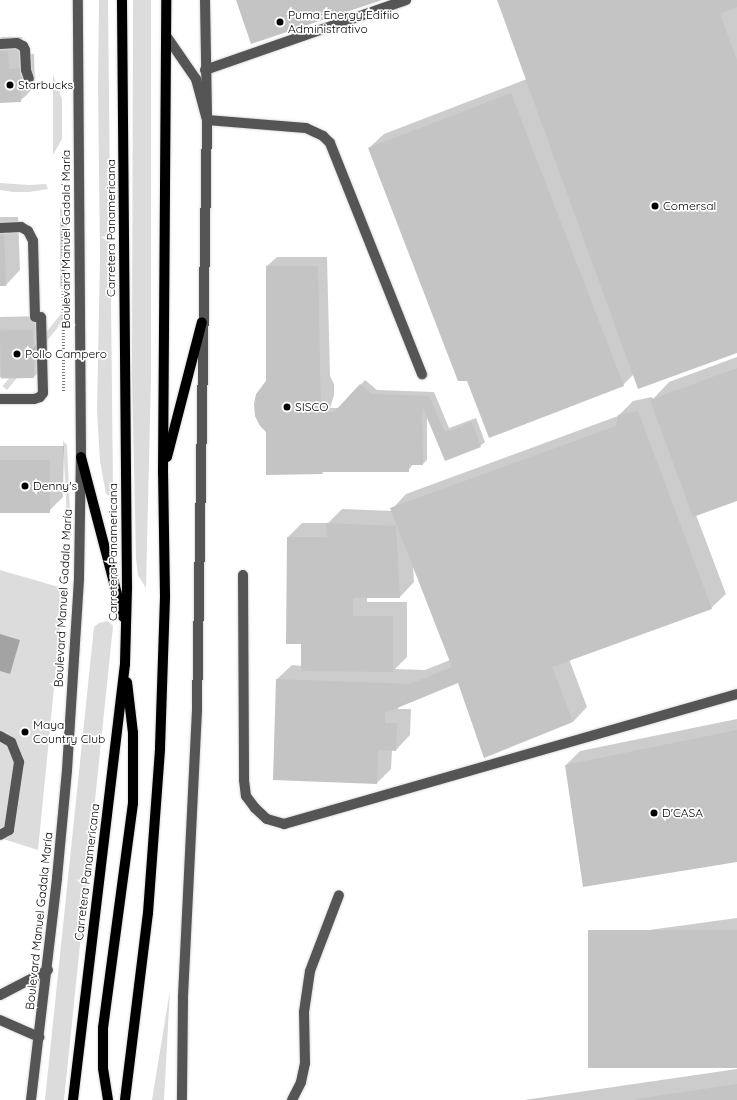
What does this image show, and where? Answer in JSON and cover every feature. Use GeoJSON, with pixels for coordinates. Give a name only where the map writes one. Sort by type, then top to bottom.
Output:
{"type":"FeatureCollection","features":[{"type":"Feature","properties":{"kind":"main road","name":"Carretera Panamericana"},"geometry":{"type":"LineString","coordinates":[[73,1100],[125,664],[127,588],[122,0]]}},
{"type":"Feature","properties":{"kind":"main road"},"geometry":{"type":"LineString","coordinates":[[125,1100],[148,913],[160,748],[165,596],[163,473],[167,37],[166,0]]}},
{"type":"Feature","properties":{"kind":"main road"},"geometry":{"type":"LineString","coordinates":[[163,473],[202,322]]}},
{"type":"Feature","properties":{"kind":"main road"},"geometry":{"type":"LineString","coordinates":[[81,456],[126,627]]}},
{"type":"Feature","properties":{"kind":"main road"},"geometry":{"type":"LineString","coordinates":[[108,1100],[103,1068],[103,1028],[133,803],[134,733],[125,664]]}},
{"type":"Feature","properties":{"kind":"street","name":"Boulevard Manuel Gadala María"},"geometry":{"type":"LineString","coordinates":[[31,1100],[48,970],[66,778],[79,578],[81,456],[78,0]]}},
{"type":"Feature","properties":{"kind":"street"},"geometry":{"type":"LineString","coordinates":[[182,1100],[183,998],[197,710],[202,322],[207,120],[205,0]]}},
{"type":"Feature","properties":{"kind":"street"},"geometry":{"type":"LineString","coordinates":[[205,70],[406,0]]}},
{"type":"Feature","properties":{"kind":"street"},"geometry":{"type":"LineString","coordinates":[[167,37],[196,78],[207,120]]}},
{"type":"Feature","properties":{"kind":"street"},"geometry":{"type":"LineString","coordinates":[[0,44],[17,43],[23,46],[25,50],[26,70],[29,79]]}},
{"type":"Feature","properties":{"kind":"street"},"geometry":{"type":"LineString","coordinates":[[207,120],[306,128],[323,136],[330,143],[422,374]]}},
{"type":"Feature","properties":{"kind":"street"},"geometry":{"type":"LineString","coordinates":[[0,228],[21,227],[28,231],[33,241],[43,393],[40,397],[34,399],[0,399]]}},
{"type":"Feature","properties":{"kind":"street"},"geometry":{"type":"LineString","coordinates":[[243,575],[244,780],[246,796],[255,808],[267,819],[284,824],[737,694]]}},
{"type":"Feature","properties":{"kind":"street"},"geometry":{"type":"LineString","coordinates":[[0,736],[11,742],[19,762],[9,830],[0,835]]}},
{"type":"Feature","properties":{"kind":"street"},"geometry":{"type":"LineString","coordinates":[[292,1100],[301,1082],[305,1063],[304,1012],[310,970],[339,895]]}},
{"type":"Feature","properties":{"kind":"street"},"geometry":{"type":"LineString","coordinates":[[0,995],[48,970]]}},
{"type":"Feature","properties":{"kind":"street"},"geometry":{"type":"LineString","coordinates":[[0,1020],[39,1037]]}},
{"type":"Feature","properties":{"kind":"path"},"geometry":{"type":"LineString","coordinates":[[63,177],[63,192]]}},
{"type":"Feature","properties":{"kind":"path"},"geometry":{"type":"LineString","coordinates":[[63,215],[64,398]]}},
{"type":"Feature","properties":{"kind":"shaded area"},"geometry":{"type":"Polygon","coordinates":[[[99,0],[108,0],[113,492],[111,497],[106,494],[100,461],[97,411],[100,257],[98,86],[99,0]]]}},
{"type":"Feature","properties":{"kind":"shaded area"},"geometry":{"type":"Polygon","coordinates":[[[133,0],[151,0],[151,376],[146,588],[138,575],[136,559],[132,376],[133,0]]]}},
{"type":"Feature","properties":{"kind":"shaded area"},"geometry":{"type":"Polygon","coordinates":[[[53,75],[62,99],[62,139],[53,155],[53,75]]]}},
{"type":"Feature","properties":{"kind":"shaded area"},"geometry":{"type":"Polygon","coordinates":[[[0,183],[29,185],[46,184],[48,189],[29,192],[13,192],[0,190],[0,183]]]}},
{"type":"Feature","properties":{"kind":"shaded area"},"geometry":{"type":"Polygon","coordinates":[[[60,207],[67,216],[67,281],[60,288],[60,207]]]}},
{"type":"Feature","properties":{"kind":"shaded area"},"geometry":{"type":"Polygon","coordinates":[[[61,314],[66,318],[7,390],[2,386],[61,314]]]}},
{"type":"Feature","properties":{"kind":"shaded area"},"geometry":{"type":"Polygon","coordinates":[[[63,441],[67,445],[71,534],[68,540],[63,441]]]}},
{"type":"Feature","properties":{"kind":"shaded area","name":"Maya Country Club"},"geometry":{"type":"Polygon","coordinates":[[[0,570],[62,588],[60,627],[38,850],[0,838],[0,570]]]}},
{"type":"Feature","properties":{"kind":"shaded area"},"geometry":{"type":"Polygon","coordinates":[[[108,621],[113,626],[64,1100],[45,1100],[94,627],[99,623],[108,621]]]}},
{"type":"Feature","properties":{"kind":"shaded area"},"geometry":{"type":"Polygon","coordinates":[[[0,634],[20,640],[10,674],[0,671],[0,634]]]}},
{"type":"Feature","properties":{"kind":"shaded area"},"geometry":{"type":"Polygon","coordinates":[[[170,990],[164,1100],[152,1100],[170,990]]]}},
{"type":"Feature","properties":{"kind":"building","name":"Puma Energy Edifiio Administrativo"},"geometry":{"type":"Polygon","coordinates":[[[236,0],[382,0],[251,44],[236,0]]]}},
{"type":"Feature","properties":{"kind":"building","name":"Comersal"},"geometry":{"type":"Polygon","coordinates":[[[497,0],[737,0],[737,7],[720,14],[737,60],[737,353],[638,389],[497,0]]]}},
{"type":"Feature","properties":{"kind":"building","name":"Starbucks"},"geometry":{"type":"Polygon","coordinates":[[[0,51],[8,51],[9,69],[20,68],[21,102],[0,103],[0,51]]]}},
{"type":"Feature","properties":{"kind":"building"},"geometry":{"type":"Polygon","coordinates":[[[511,93],[624,386],[489,438],[467,381],[458,381],[368,148],[511,93]]]}},
{"type":"Feature","properties":{"kind":"building"},"geometry":{"type":"Polygon","coordinates":[[[0,231],[4,231],[6,286],[0,286],[0,231]]]}},
{"type":"Feature","properties":{"kind":"building"},"geometry":{"type":"Polygon","coordinates":[[[266,266],[318,266],[321,412],[334,412],[360,384],[372,394],[429,396],[445,432],[472,422],[481,447],[445,461],[422,406],[423,465],[409,465],[409,472],[322,472],[323,474],[266,475],[266,432],[260,426],[255,416],[254,404],[256,394],[266,381],[266,266]]]}},
{"type":"Feature","properties":{"kind":"building","name":"Pollo Campero"},"geometry":{"type":"Polygon","coordinates":[[[33,330],[34,378],[1,379],[0,331],[33,330]]]}},
{"type":"Feature","properties":{"kind":"building"},"geometry":{"type":"Polygon","coordinates":[[[737,368],[737,501],[693,517],[650,400],[737,368]]]}},
{"type":"Feature","properties":{"kind":"building"},"geometry":{"type":"Polygon","coordinates":[[[638,411],[712,609],[552,667],[573,722],[484,758],[458,683],[385,713],[385,723],[397,723],[396,751],[378,750],[377,784],[273,780],[276,679],[410,684],[452,667],[390,508],[616,426],[618,415],[638,411]]]}},
{"type":"Feature","properties":{"kind":"building","name":"Denny's"},"geometry":{"type":"Polygon","coordinates":[[[0,460],[50,460],[50,513],[0,513],[0,460]]]}},
{"type":"Feature","properties":{"kind":"building"},"geometry":{"type":"Polygon","coordinates":[[[326,523],[396,526],[400,598],[353,598],[353,616],[393,616],[393,672],[301,671],[301,644],[286,644],[287,537],[327,537],[326,523]]]}},
{"type":"Feature","properties":{"kind":"building","name":"D'CASA"},"geometry":{"type":"Polygon","coordinates":[[[737,730],[737,862],[583,887],[565,765],[737,730]]]}},
{"type":"Feature","properties":{"kind":"building"},"geometry":{"type":"Polygon","coordinates":[[[588,930],[737,930],[737,1068],[588,1068],[588,930]]]}},
{"type":"Feature","properties":{"kind":"building"},"geometry":{"type":"Polygon","coordinates":[[[737,1084],[737,1100],[636,1100],[636,1099],[737,1084]]]}},
{"type":"Feature","properties":{"kind":"place","name":"Puma Energy Edifiio Administrativo"},"geometry":{"type":"Point","coordinates":[280,22]}},
{"type":"Feature","properties":{"kind":"place","name":"Starbucks"},"geometry":{"type":"Point","coordinates":[10,85]}},
{"type":"Feature","properties":{"kind":"place","name":"Comersal"},"geometry":{"type":"Point","coordinates":[655,206]}},
{"type":"Feature","properties":{"kind":"place","name":"Pollo Campero"},"geometry":{"type":"Point","coordinates":[17,354]}},
{"type":"Feature","properties":{"kind":"place","name":"SISCO"},"geometry":{"type":"Point","coordinates":[287,407]}},
{"type":"Feature","properties":{"kind":"place","name":"Denny's"},"geometry":{"type":"Point","coordinates":[25,486]}},
{"type":"Feature","properties":{"kind":"place","name":"Maya Country Club"},"geometry":{"type":"Point","coordinates":[25,732]}},
{"type":"Feature","properties":{"kind":"place","name":"D'CASA"},"geometry":{"type":"Point","coordinates":[654,813]}}]}
